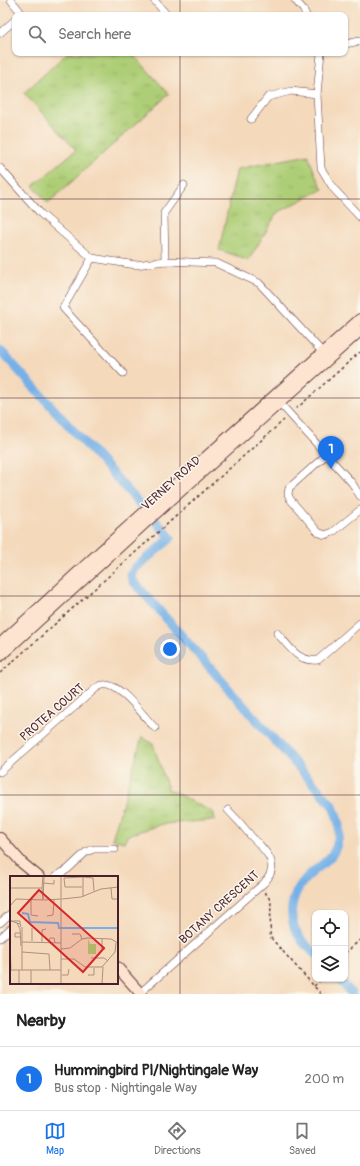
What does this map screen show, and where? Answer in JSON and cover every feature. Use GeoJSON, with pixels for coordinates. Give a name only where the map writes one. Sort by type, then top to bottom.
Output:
{"type":"FeatureCollection","features":[{"type":"Feature","properties":{"kind":"street"},"geometry":{"type":"LineString","coordinates":[[11,0],[20,12]]}},
{"type":"Feature","properties":{"kind":"street"},"geometry":{"type":"LineString","coordinates":[[154,0],[164,12]]}},
{"type":"Feature","properties":{"kind":"street"},"geometry":{"type":"LineString","coordinates":[[295,0],[304,12]]}},
{"type":"Feature","properties":{"kind":"street"},"geometry":{"type":"LineString","coordinates":[[0,33],[12,23]]}},
{"type":"Feature","properties":{"kind":"street"},"geometry":{"type":"LineString","coordinates":[[348,44],[360,42]]}},
{"type":"Feature","properties":{"kind":"street"},"geometry":{"type":"LineString","coordinates":[[321,56],[317,94],[321,168],[333,188],[360,217]]}},
{"type":"Feature","properties":{"kind":"street"},"geometry":{"type":"LineString","coordinates":[[250,119],[268,97],[291,91],[317,94]]}},
{"type":"Feature","properties":{"kind":"street"},"geometry":{"type":"LineString","coordinates":[[0,168],[41,214],[92,258],[136,265],[165,261],[216,263],[259,283],[326,356]]}},
{"type":"Feature","properties":{"kind":"street"},"geometry":{"type":"LineString","coordinates":[[165,261],[164,213],[184,185]]}},
{"type":"Feature","properties":{"kind":"street"},"geometry":{"type":"LineString","coordinates":[[92,258],[63,308],[123,373]]}},
{"type":"Feature","properties":{"kind":"street","name":"VERNEY ROAD"},"geometry":{"type":"LineString","coordinates":[[0,656],[141,521],[326,356],[360,319]]}},
{"type":"Feature","properties":{"kind":"street","name":"VERNEY ROAD"},"geometry":{"type":"LineString","coordinates":[[326,356],[360,331]]}},
{"type":"Feature","properties":{"kind":"street"},"geometry":{"type":"LineString","coordinates":[[277,400],[352,484],[360,496]]}},
{"type":"Feature","properties":{"kind":"street"},"geometry":{"type":"LineString","coordinates":[[326,455],[289,488],[288,494],[290,499],[318,532],[325,535],[333,532],[360,510]]}},
{"type":"Feature","properties":{"kind":"street","name":"VERNEY ROAD"},"geometry":{"type":"LineString","coordinates":[[0,644],[141,521]]}},
{"type":"Feature","properties":{"kind":"street"},"geometry":{"type":"LineString","coordinates":[[277,633],[301,659],[310,661],[318,660],[360,623]]}},
{"type":"Feature","properties":{"kind":"street","name":"PROTEA COURT"},"geometry":{"type":"LineString","coordinates":[[0,772],[94,689],[102,685],[112,686],[122,692],[155,728]]}},
{"type":"Feature","properties":{"kind":"street","name":"BOTANY CRESCENT"},"geometry":{"type":"LineString","coordinates":[[141,994],[267,880],[270,874],[272,866],[270,857],[228,810]]}},
{"type":"Feature","properties":{"kind":"street"},"geometry":{"type":"LineString","coordinates":[[0,838],[22,863],[30,876]]}},
{"type":"Feature","properties":{"kind":"street"},"geometry":{"type":"LineString","coordinates":[[63,876],[86,852],[94,849],[115,849]]}},
{"type":"Feature","properties":{"kind":"street"},"geometry":{"type":"LineString","coordinates":[[22,863],[38,876]]}},
{"type":"Feature","properties":{"kind":"street"},"geometry":{"type":"LineString","coordinates":[[57,876],[68,869]]}},
{"type":"Feature","properties":{"kind":"street"},"geometry":{"type":"LineString","coordinates":[[0,923],[10,914]]}},
{"type":"Feature","properties":{"kind":"street"},"geometry":{"type":"LineString","coordinates":[[0,938],[10,929]]}},
{"type":"Feature","properties":{"kind":"street"},"geometry":{"type":"LineString","coordinates":[[118,968],[141,994]]}},
{"type":"Feature","properties":{"kind":"path"},"geometry":{"type":"LineString","coordinates":[[0,672],[360,352]]}},
{"type":"Feature","properties":{"kind":"path"},"geometry":{"type":"LineString","coordinates":[[260,886],[271,901],[270,937],[321,994]]}},
{"type":"Feature","properties":{"kind":"path"},"geometry":{"type":"LineString","coordinates":[[348,950],[360,940]]}},
{"type":"Feature","properties":{"kind":"path"},"geometry":{"type":"LineString","coordinates":[[314,986],[319,982]]}},
{"type":"Feature","properties":{"kind":"green space"},"geometry":{"type":"Polygon","coordinates":[[[64,56],[135,56],[169,94],[48,203],[33,186],[76,150],[24,93],[64,56]]]}},
{"type":"Feature","properties":{"kind":"green space"},"geometry":{"type":"Polygon","coordinates":[[[308,155],[323,189],[277,213],[248,261],[219,250],[237,169],[308,155]]]}},
{"type":"Feature","properties":{"kind":"green space"},"geometry":{"type":"Polygon","coordinates":[[[142,737],[153,744],[168,789],[214,813],[215,820],[163,824],[128,835],[124,842],[112,839],[142,737]]]}},
{"type":"Feature","properties":{"kind":"waterway"},"geometry":{"type":"LineString","coordinates":[[0,350],[171,538],[134,569],[131,575],[133,581],[333,806],[339,826],[339,836],[334,852],[301,884],[293,900],[292,917],[294,925],[302,941],[312,951]]}},
{"type":"Feature","properties":{"kind":"waterway"},"geometry":{"type":"LineString","coordinates":[[342,982],[352,994]]}},
{"type":"Feature","properties":{"kind":"place","name":"Hummingbird Pl/Nightingale Way"},"geometry":{"type":"Point","coordinates":[331,469]}}]}
